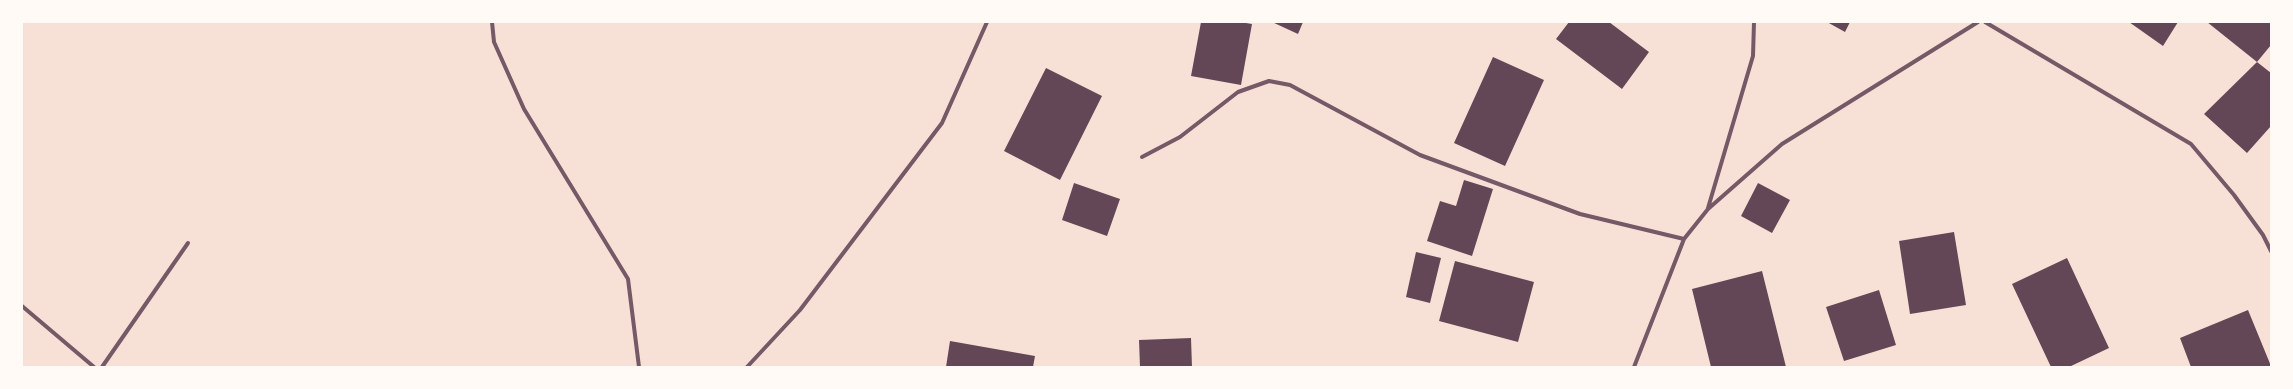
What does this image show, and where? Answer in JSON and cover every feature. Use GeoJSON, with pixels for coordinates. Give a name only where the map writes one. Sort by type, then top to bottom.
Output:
{"type":"FeatureCollection","features":[{"type":"Feature","properties":{"kind":"street"},"geometry":{"type":"LineString","coordinates":[[492,22],[494,42],[524,109],[628,279],[639,367]]}},
{"type":"Feature","properties":{"kind":"street"},"geometry":{"type":"LineString","coordinates":[[746,367],[800,310],[942,123],[987,22]]}},
{"type":"Feature","properties":{"kind":"street"},"geometry":{"type":"LineString","coordinates":[[1708,208],[1752,56],[1754,22]]}},
{"type":"Feature","properties":{"kind":"street"},"geometry":{"type":"LineString","coordinates":[[1634,367],[1684,239],[1708,208],[1782,144],[1978,22]]}},
{"type":"Feature","properties":{"kind":"street"},"geometry":{"type":"LineString","coordinates":[[1985,22],[2191,144],[2234,195],[2262,235],[2271,251]]}},
{"type":"Feature","properties":{"kind":"street"},"geometry":{"type":"LineString","coordinates":[[1142,157],[1180,137],[1238,92],[1269,81],[1290,86],[1420,155],[1580,214],[1684,239]]}},
{"type":"Feature","properties":{"kind":"street"},"geometry":{"type":"LineString","coordinates":[[102,367],[188,243]]}},
{"type":"Feature","properties":{"kind":"street"},"geometry":{"type":"LineString","coordinates":[[22,306],[94,367]]}},
{"type":"Feature","properties":{"kind":"building"},"geometry":{"type":"Polygon","coordinates":[[[1201,22],[1240,22],[1252,24],[1241,85],[1191,76],[1201,22]]]}},
{"type":"Feature","properties":{"kind":"building"},"geometry":{"type":"Polygon","coordinates":[[[1272,22],[1303,22],[1298,34],[1272,22]]]}},
{"type":"Feature","properties":{"kind":"building"},"geometry":{"type":"Polygon","coordinates":[[[1569,22],[1609,22],[1649,52],[1622,89],[1556,39],[1569,22]]]}},
{"type":"Feature","properties":{"kind":"building"},"geometry":{"type":"Polygon","coordinates":[[[1827,22],[1850,22],[1845,32],[1827,22]]]}},
{"type":"Feature","properties":{"kind":"building"},"geometry":{"type":"Polygon","coordinates":[[[2129,22],[2178,22],[2163,46],[2129,22]]]}},
{"type":"Feature","properties":{"kind":"building"},"geometry":{"type":"Polygon","coordinates":[[[2207,22],[2271,22],[2271,45],[2257,62],[2207,22]]]}},
{"type":"Feature","properties":{"kind":"building"},"geometry":{"type":"Polygon","coordinates":[[[1493,57],[1544,80],[1505,166],[1454,143],[1493,57]]]}},
{"type":"Feature","properties":{"kind":"building"},"geometry":{"type":"Polygon","coordinates":[[[2257,62],[2271,73],[2271,126],[2247,153],[2204,114],[2257,62]]]}},
{"type":"Feature","properties":{"kind":"building"},"geometry":{"type":"Polygon","coordinates":[[[1046,68],[1102,96],[1060,180],[1004,151],[1046,68]]]}},
{"type":"Feature","properties":{"kind":"building"},"geometry":{"type":"Polygon","coordinates":[[[1464,180],[1493,189],[1472,256],[1427,241],[1440,201],[1456,206],[1464,180]]]}},
{"type":"Feature","properties":{"kind":"building"},"geometry":{"type":"Polygon","coordinates":[[[1074,183],[1120,199],[1107,236],[1062,220],[1074,183]]]}},
{"type":"Feature","properties":{"kind":"building"},"geometry":{"type":"Polygon","coordinates":[[[1758,183],[1790,200],[1772,233],[1741,216],[1758,183]]]}},
{"type":"Feature","properties":{"kind":"building"},"geometry":{"type":"Polygon","coordinates":[[[1954,232],[1966,305],[1910,314],[1899,241],[1954,232]]]}},
{"type":"Feature","properties":{"kind":"building"},"geometry":{"type":"Polygon","coordinates":[[[1416,252],[1441,258],[1430,303],[1406,297],[1416,252]]]}},
{"type":"Feature","properties":{"kind":"building"},"geometry":{"type":"Polygon","coordinates":[[[2067,258],[2109,348],[2069,367],[2051,367],[2012,284],[2067,258]]]}},
{"type":"Feature","properties":{"kind":"building"},"geometry":{"type":"Polygon","coordinates":[[[1455,261],[1534,282],[1518,342],[1439,321],[1455,261]]]}},
{"type":"Feature","properties":{"kind":"building"},"geometry":{"type":"Polygon","coordinates":[[[1762,271],[1786,367],[1711,367],[1692,289],[1762,271]]]}},
{"type":"Feature","properties":{"kind":"building"},"geometry":{"type":"Polygon","coordinates":[[[1879,290],[1896,345],[1844,361],[1826,307],[1879,290]]]}},
{"type":"Feature","properties":{"kind":"building"},"geometry":{"type":"Polygon","coordinates":[[[2248,310],[2271,366],[2191,367],[2180,338],[2248,310]]]}},
{"type":"Feature","properties":{"kind":"building"},"geometry":{"type":"Polygon","coordinates":[[[1191,338],[1192,367],[1140,367],[1139,340],[1191,338]]]}},
{"type":"Feature","properties":{"kind":"building"},"geometry":{"type":"Polygon","coordinates":[[[950,341],[1035,356],[1033,367],[946,367],[950,341]]]}}]}
